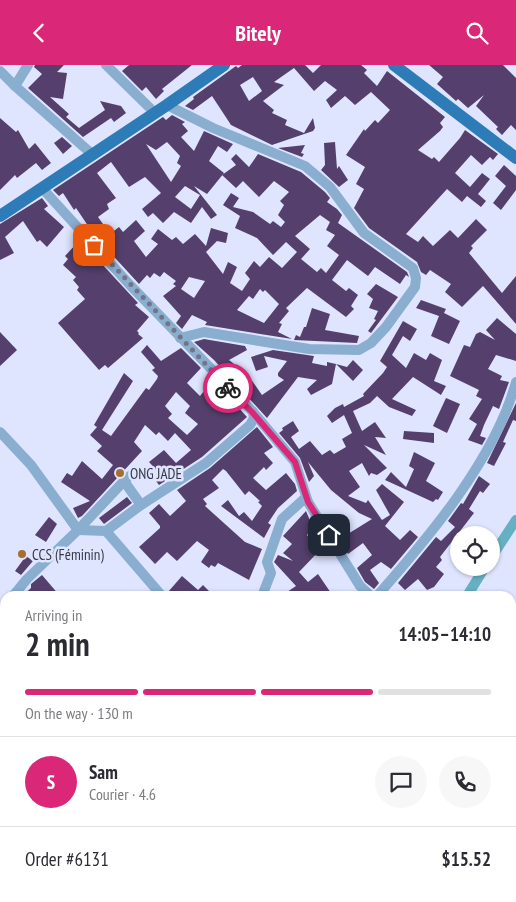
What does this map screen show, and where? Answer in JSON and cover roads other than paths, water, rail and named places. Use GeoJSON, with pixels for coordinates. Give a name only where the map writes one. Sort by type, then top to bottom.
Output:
{"type":"FeatureCollection","features":[{"type":"Feature","properties":{"kind":"main road"},"geometry":{"type":"LineString","coordinates":[[394,65],[516,158]]}},
{"type":"Feature","properties":{"kind":"main road"},"geometry":{"type":"LineString","coordinates":[[0,216],[167,105],[216,67]]}},
{"type":"Feature","properties":{"kind":"street"},"geometry":{"type":"LineString","coordinates":[[16,86],[28,65]]}},
{"type":"Feature","properties":{"kind":"street"},"geometry":{"type":"LineString","coordinates":[[106,65],[155,113]]}},
{"type":"Feature","properties":{"kind":"street"},"geometry":{"type":"LineString","coordinates":[[0,71],[93,155]]}},
{"type":"Feature","properties":{"kind":"street"},"geometry":{"type":"LineString","coordinates":[[167,105],[213,128],[304,166],[330,187],[364,233],[413,268],[416,278],[415,287],[386,327],[371,343],[359,350],[309,349],[204,332],[180,338]]}},
{"type":"Feature","properties":{"kind":"street"},"geometry":{"type":"LineString","coordinates":[[42,188],[180,338],[252,412],[295,462],[308,502],[360,586],[366,591]]}},
{"type":"Feature","properties":{"kind":"street"},"geometry":{"type":"LineString","coordinates":[[381,591],[416,552],[458,496],[511,401],[516,382]]}},
{"type":"Feature","properties":{"kind":"street"},"geometry":{"type":"LineString","coordinates":[[78,530],[106,531],[206,463],[250,425],[254,419],[252,412]]}},
{"type":"Feature","properties":{"kind":"street"},"geometry":{"type":"LineString","coordinates":[[0,432],[31,465],[78,530]]}},
{"type":"Feature","properties":{"kind":"street"},"geometry":{"type":"LineString","coordinates":[[17,591],[128,478],[142,505]]}},
{"type":"Feature","properties":{"kind":"street"},"geometry":{"type":"LineString","coordinates":[[264,591],[271,573],[267,562],[282,519],[303,500],[308,502]]}},
{"type":"Feature","properties":{"kind":"street"},"geometry":{"type":"LineString","coordinates":[[106,531],[158,591]]}},
{"type":"Feature","properties":{"kind":"waterway"},"geometry":{"type":"LineString","coordinates":[[500,544],[516,520]]}},
{"type":"Feature","properties":{"kind":"waterway"},"geometry":{"type":"LineString","coordinates":[[470,591],[479,576]]}},
{"type":"Feature","properties":{"kind":"place","name":"ONG JADE"},"geometry":{"type":"Point","coordinates":[120,473]}},
{"type":"Feature","properties":{"kind":"place","name":"CCS (Féminin)"},"geometry":{"type":"Point","coordinates":[22,554]}}]}
